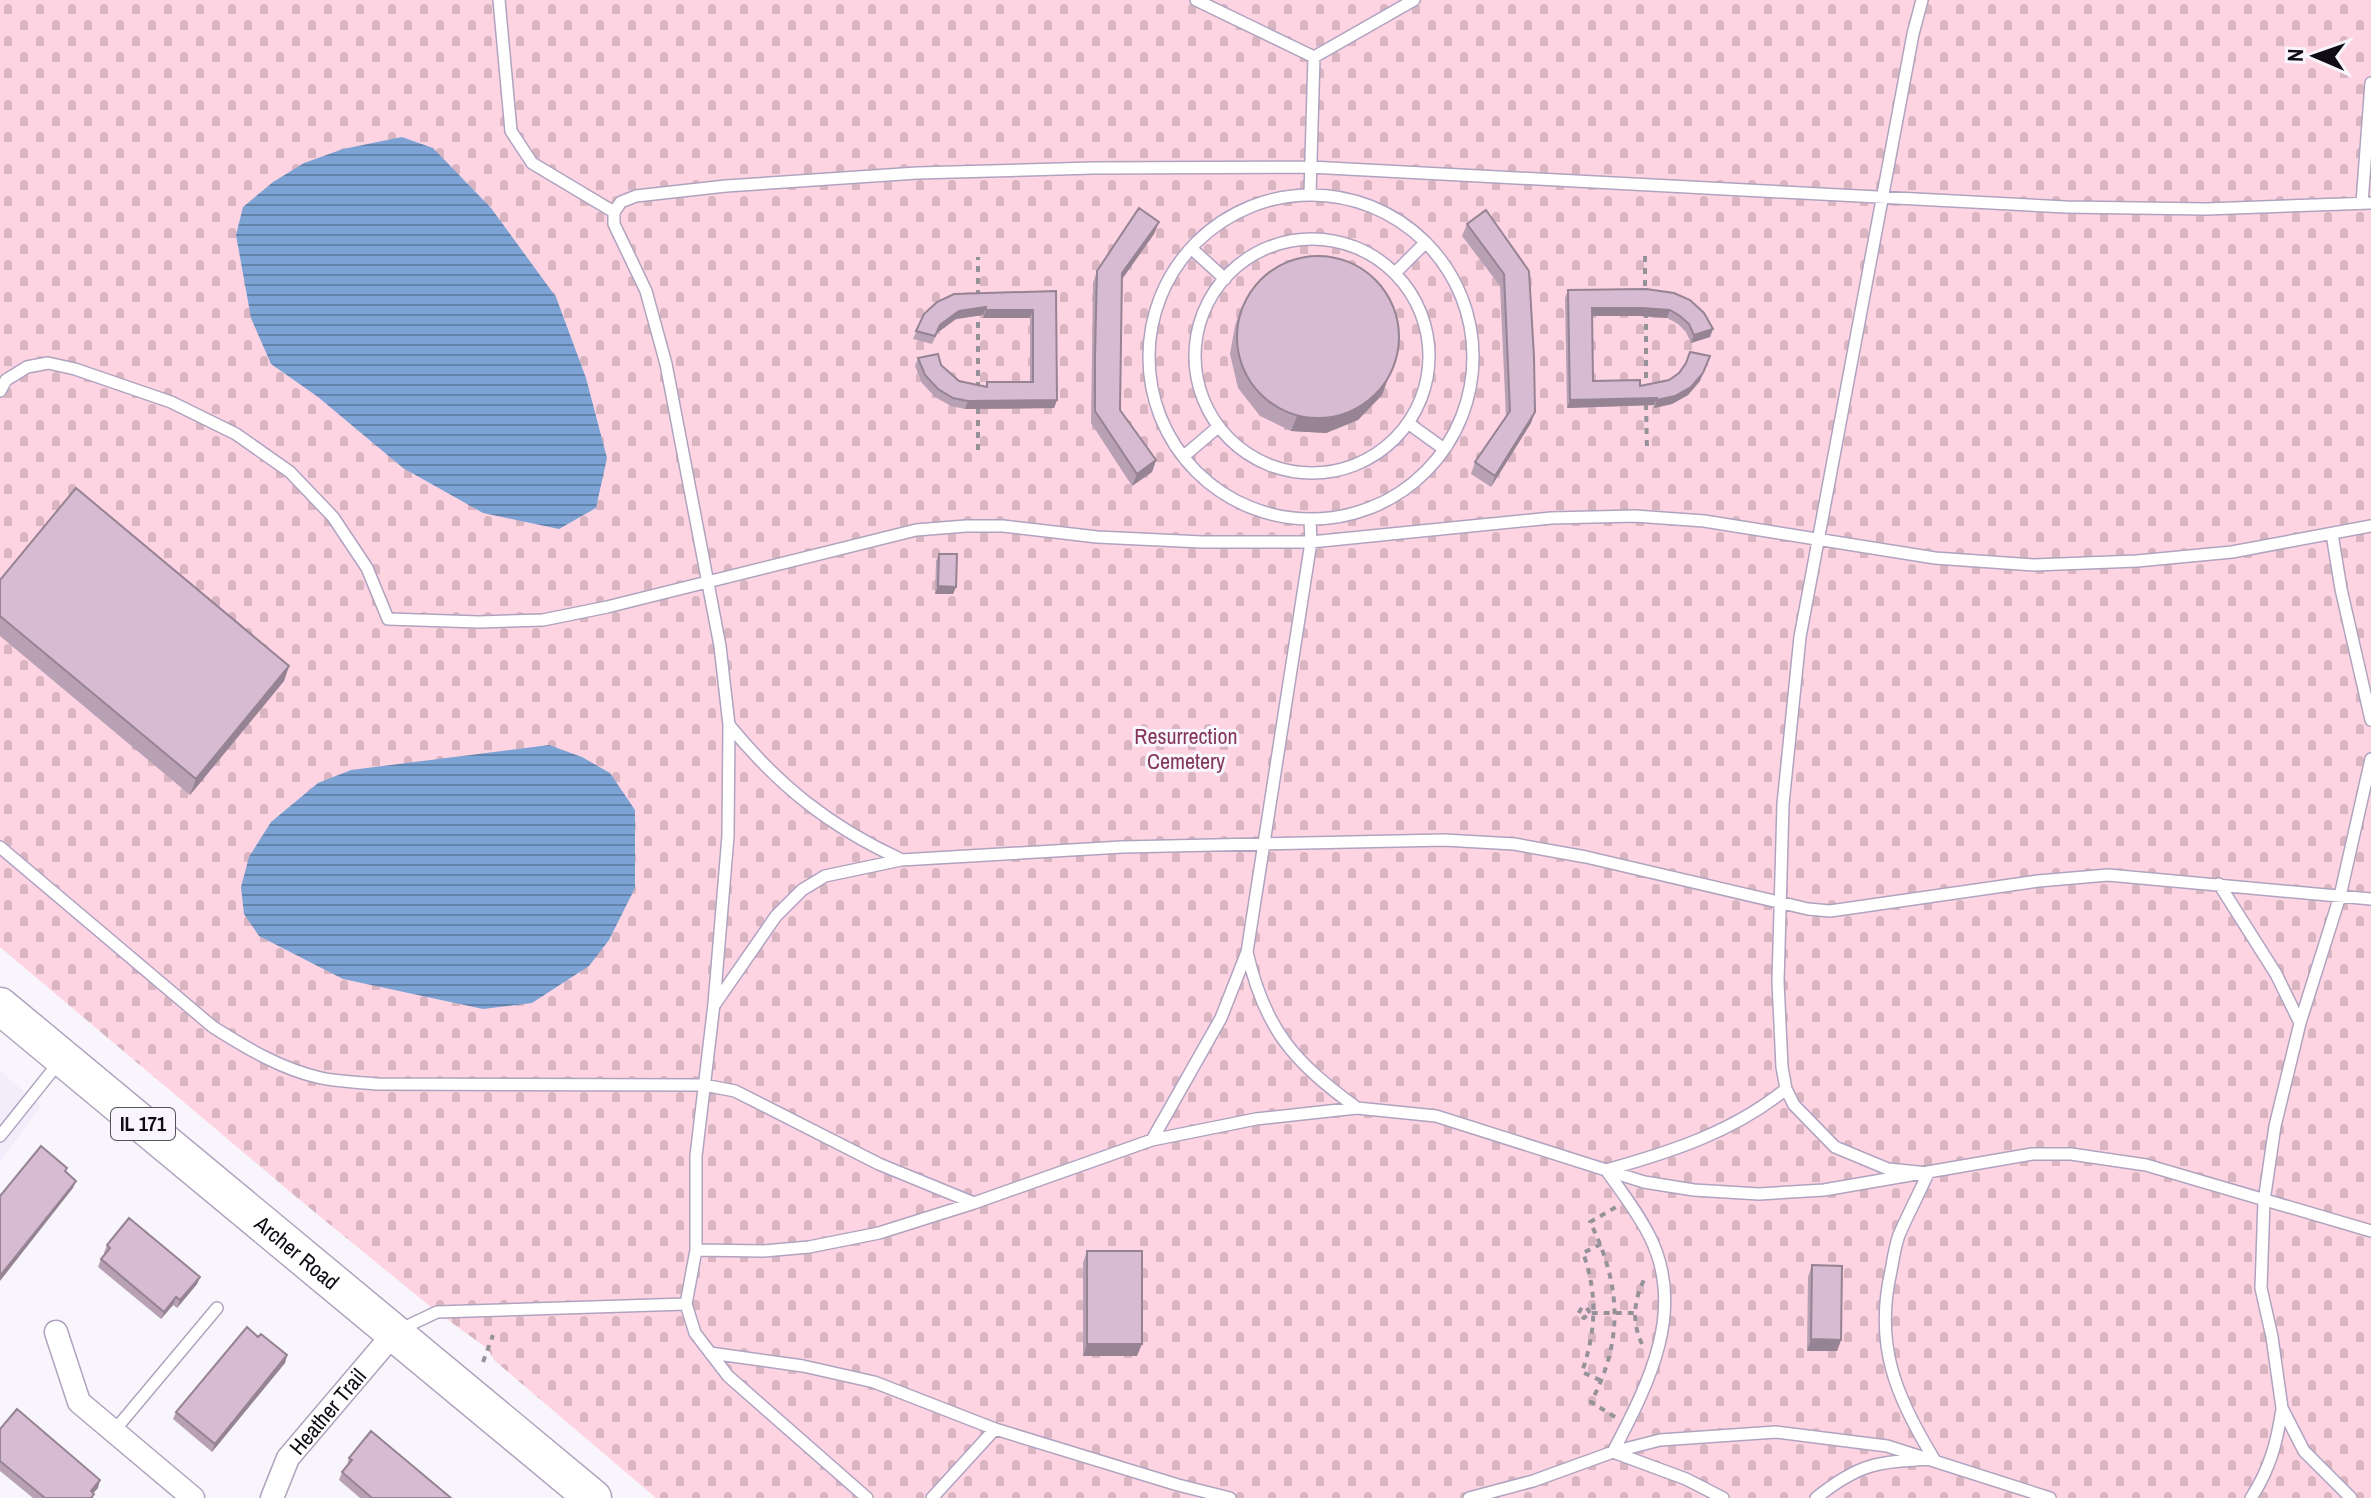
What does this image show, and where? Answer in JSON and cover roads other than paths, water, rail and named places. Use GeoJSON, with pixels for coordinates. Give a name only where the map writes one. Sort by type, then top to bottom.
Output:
{"type":"FeatureCollection","features":[{"type":"Feature","properties":{"kind":"main road","name":"Archer Road"},"geometry":{"type":"LineString","coordinates":[[0,1006],[593,1498]]}},
{"type":"Feature","properties":{"kind":"street"},"geometry":{"type":"LineString","coordinates":[[56,1332],[79,1402],[193,1498]]}},
{"type":"Feature","properties":{"kind":"street","name":"Heather Trail"},"geometry":{"type":"LineString","coordinates":[[272,1498],[288,1458],[395,1332]]}},
{"type":"Feature","properties":{"kind":"lane"},"geometry":{"type":"LineString","coordinates":[[499,0],[511,131],[532,163],[614,212]]}},
{"type":"Feature","properties":{"kind":"lane"},"geometry":{"type":"LineString","coordinates":[[1196,0],[1314,57]]}},
{"type":"Feature","properties":{"kind":"lane"},"geometry":{"type":"LineString","coordinates":[[1314,57],[1414,0]]}},
{"type":"Feature","properties":{"kind":"lane"},"geometry":{"type":"LineString","coordinates":[[1922,0],[1800,637],[1783,804],[1778,982],[1782,1067],[1786,1089],[1794,1105],[1835,1147],[1888,1169],[1928,1173]]}},
{"type":"Feature","properties":{"kind":"lane"},"geometry":{"type":"LineString","coordinates":[[1310,194],[1314,57]]}},
{"type":"Feature","properties":{"kind":"lane"},"geometry":{"type":"LineString","coordinates":[[867,1498],[728,1376],[695,1333],[686,1304],[696,1250],[696,1156],[714,1004],[728,836],[729,725],[720,646],[666,364],[646,291],[614,224],[614,212],[621,202],[636,196],[726,186],[917,173],[1310,167],[2066,207],[2367,203],[2371,83]]}},
{"type":"Feature","properties":{"kind":"lane"},"geometry":{"type":"LineString","coordinates":[[1310,194],[1349,199],[1386,212],[1425,243],[1444,264],[1463,299],[1472,337],[1472,377],[1462,415],[1444,449],[1418,479],[1386,501],[1349,515],[1310,519],[1276,515],[1244,505],[1215,488],[1171,438],[1157,407],[1150,374],[1150,340],[1157,306],[1171,275],[1191,248],[1215,225],[1245,208],[1277,198],[1310,194]]}},
{"type":"Feature","properties":{"kind":"lane"},"geometry":{"type":"LineString","coordinates":[[1304,239],[1343,243],[1379,260],[1395,273],[1418,305],[1429,343],[1426,383],[1408,423],[1385,449],[1369,460],[1331,473],[1312,474],[1285,470],[1259,461],[1237,446],[1218,427],[1201,395],[1195,359],[1200,321],[1208,302],[1225,279],[1248,258],[1265,249],[1304,239]]}},
{"type":"Feature","properties":{"kind":"lane"},"geometry":{"type":"LineString","coordinates":[[1395,273],[1425,243]]}},
{"type":"Feature","properties":{"kind":"lane"},"geometry":{"type":"LineString","coordinates":[[1191,248],[1225,279]]}},
{"type":"Feature","properties":{"kind":"lane"},"geometry":{"type":"LineString","coordinates":[[0,391],[6,380],[27,367],[48,363],[75,369],[171,402],[236,434],[290,472],[333,517],[367,568],[388,619],[479,622],[543,620],[916,530],[966,526],[1003,526],[1097,537],[1202,542],[1311,542],[1551,518],[1635,516],[1704,521],[1935,558],[2034,565],[2137,561],[2232,552],[2371,526]]}},
{"type":"Feature","properties":{"kind":"lane"},"geometry":{"type":"LineString","coordinates":[[1408,423],[1444,449]]}},
{"type":"Feature","properties":{"kind":"lane"},"geometry":{"type":"LineString","coordinates":[[1184,456],[1218,427]]}},
{"type":"Feature","properties":{"kind":"lane"},"geometry":{"type":"LineString","coordinates":[[1152,1140],[1221,1018],[1247,952],[1311,542],[1310,519]]}},
{"type":"Feature","properties":{"kind":"lane"},"geometry":{"type":"LineString","coordinates":[[2332,534],[2341,589],[2371,720]]}},
{"type":"Feature","properties":{"kind":"lane"},"geometry":{"type":"LineString","coordinates":[[729,725],[783,785],[857,839],[901,860]]}},
{"type":"Feature","properties":{"kind":"lane"},"geometry":{"type":"LineString","coordinates":[[2251,1498],[2263,1480],[2277,1447],[2282,1408],[2261,1288],[2264,1201],[2275,1126],[2300,1023],[2340,896],[2371,759]]}},
{"type":"Feature","properties":{"kind":"lane"},"geometry":{"type":"LineString","coordinates":[[714,1004],[776,916],[802,890],[825,876],[901,860],[1122,847],[1444,840],[1514,844],[1586,857],[1780,903],[1830,911],[2038,881],[2108,875],[2371,899]]}},
{"type":"Feature","properties":{"kind":"lane"},"geometry":{"type":"LineString","coordinates":[[0,847],[213,1027],[286,1069],[324,1079],[377,1084],[704,1085],[735,1091],[879,1164],[974,1203]]}},
{"type":"Feature","properties":{"kind":"lane"},"geometry":{"type":"LineString","coordinates":[[2219,884],[2276,974],[2300,1023]]}},
{"type":"Feature","properties":{"kind":"lane"},"geometry":{"type":"LineString","coordinates":[[1247,952],[1255,989],[1268,1017],[1285,1042],[1305,1066],[1357,1108]]}},
{"type":"Feature","properties":{"kind":"lane"},"geometry":{"type":"LineString","coordinates":[[0,1136],[62,1058]]}},
{"type":"Feature","properties":{"kind":"lane"},"geometry":{"type":"LineString","coordinates":[[1606,1170],[1705,1138],[1764,1107],[1786,1089]]}},
{"type":"Feature","properties":{"kind":"lane"},"geometry":{"type":"LineString","coordinates":[[696,1250],[764,1251],[809,1247],[879,1233],[1152,1140],[1256,1119],[1357,1108],[1436,1116],[1644,1182],[1694,1190],[1759,1194],[1824,1190],[2032,1154],[2071,1154],[2146,1165],[2371,1231]]}},
{"type":"Feature","properties":{"kind":"lane"},"geometry":{"type":"LineString","coordinates":[[1606,1170],[1628,1199],[1652,1240],[1666,1312],[1655,1362],[1613,1452]]}},
{"type":"Feature","properties":{"kind":"lane"},"geometry":{"type":"LineString","coordinates":[[1928,1173],[1898,1238],[1884,1315],[1887,1351],[1895,1384],[1909,1418],[1934,1459]]}},
{"type":"Feature","properties":{"kind":"lane"},"geometry":{"type":"LineString","coordinates":[[395,1332],[437,1312],[686,1304]]}},
{"type":"Feature","properties":{"kind":"lane"},"geometry":{"type":"LineString","coordinates":[[114,1431],[217,1308]]}},
{"type":"Feature","properties":{"kind":"lane"},"geometry":{"type":"LineString","coordinates":[[710,1353],[803,1366],[874,1382],[995,1429],[1230,1498]]}},
{"type":"Feature","properties":{"kind":"lane"},"geometry":{"type":"LineString","coordinates":[[2282,1408],[2304,1451],[2351,1498]]}},
{"type":"Feature","properties":{"kind":"lane"},"geometry":{"type":"LineString","coordinates":[[932,1498],[995,1429]]}},
{"type":"Feature","properties":{"kind":"lane"},"geometry":{"type":"LineString","coordinates":[[1469,1498],[1660,1440],[1776,1432],[1887,1446],[2050,1498]]}},
{"type":"Feature","properties":{"kind":"lane"},"geometry":{"type":"LineString","coordinates":[[1613,1452],[1686,1479],[1723,1498]]}},
{"type":"Feature","properties":{"kind":"lane"},"geometry":{"type":"LineString","coordinates":[[1816,1498],[1850,1473],[1880,1462],[1934,1459]]}},
{"type":"Feature","properties":{"kind":"water"},"geometry":{"type":"Polygon","coordinates":[[[402,137],[433,148],[491,208],[556,297],[586,378],[607,458],[596,508],[559,529],[483,513],[403,468],[318,397],[271,364],[251,318],[236,235],[243,207],[273,182],[304,163],[343,149],[402,137]]]}},
{"type":"Feature","properties":{"kind":"water"},"geometry":{"type":"Polygon","coordinates":[[[549,745],[582,757],[610,773],[635,810],[635,888],[609,940],[589,966],[532,1003],[483,1009],[343,979],[259,936],[244,914],[241,887],[249,857],[271,822],[318,783],[351,770],[549,745]]]}},
{"type":"Feature","properties":{"kind":"park label","name":"Resurrection Cemetery"},"geometry":{"type":"Point","coordinates":[1186,748]}}]}
